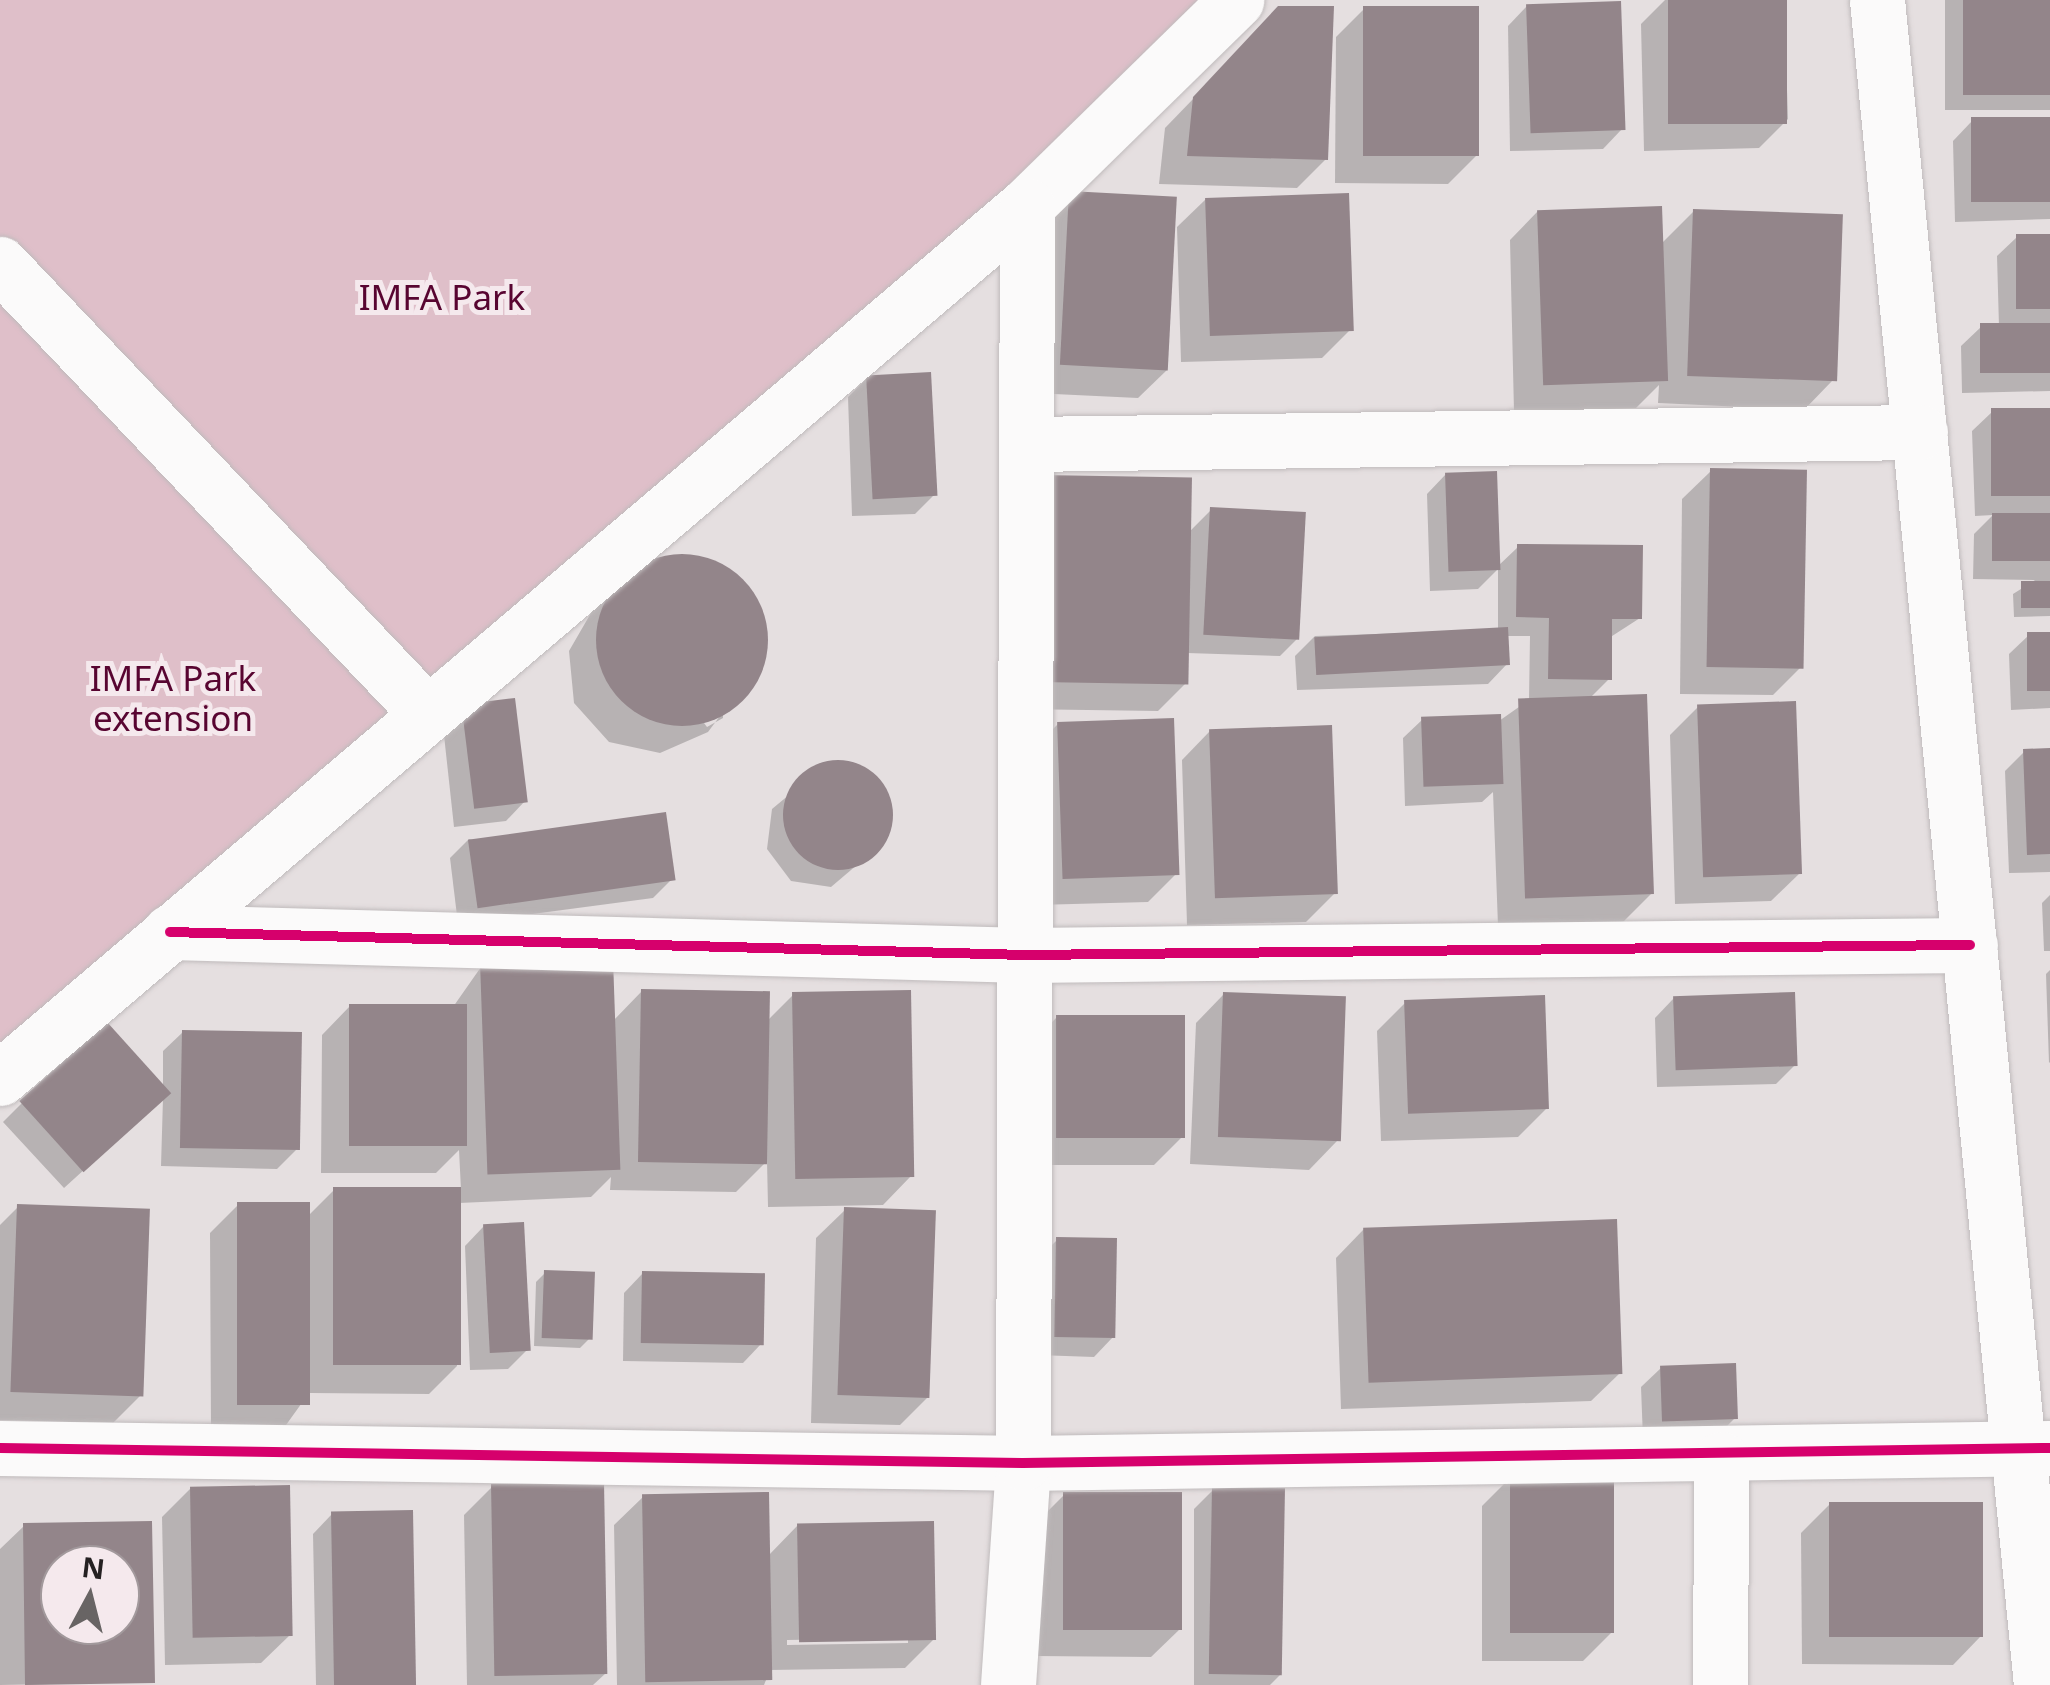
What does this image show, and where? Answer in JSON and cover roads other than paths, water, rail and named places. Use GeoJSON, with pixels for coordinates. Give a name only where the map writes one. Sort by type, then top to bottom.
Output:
{"type":"FeatureCollection","features":[{"type":"Feature","properties":{"kind":"street"},"geometry":{"type":"LineString","coordinates":[[0,1078],[425,711],[1027,205],[1236,0]]}},
{"type":"Feature","properties":{"kind":"street"},"geometry":{"type":"LineString","coordinates":[[1877,0],[1970,945],[2033,1449],[2041,1685]]}},
{"type":"Feature","properties":{"kind":"street"},"geometry":{"type":"LineString","coordinates":[[1008,1685],[1023,1463],[1027,205]]}},
{"type":"Feature","properties":{"kind":"street"},"geometry":{"type":"LineString","coordinates":[[0,264],[425,711]]}},
{"type":"Feature","properties":{"kind":"street"},"geometry":{"type":"LineString","coordinates":[[1026,444],[1920,432]]}},
{"type":"Feature","properties":{"kind":"street"},"geometry":{"type":"LineString","coordinates":[[170,932],[1025,955],[1970,945]]}},
{"type":"Feature","properties":{"kind":"street"},"geometry":{"type":"LineString","coordinates":[[0,1448],[1023,1463],[1722,1459],[2033,1449]]}},
{"type":"Feature","properties":{"kind":"street"},"geometry":{"type":"LineString","coordinates":[[1720,1685],[1722,1459]]}},
{"type":"Feature","properties":{"kind":"park label","name":"IMFA Park"},"geometry":{"type":"Point","coordinates":[442,297]}},
{"type":"Feature","properties":{"kind":"park label","name":"IMFA Park extension"},"geometry":{"type":"Point","coordinates":[173,698]}}]}
